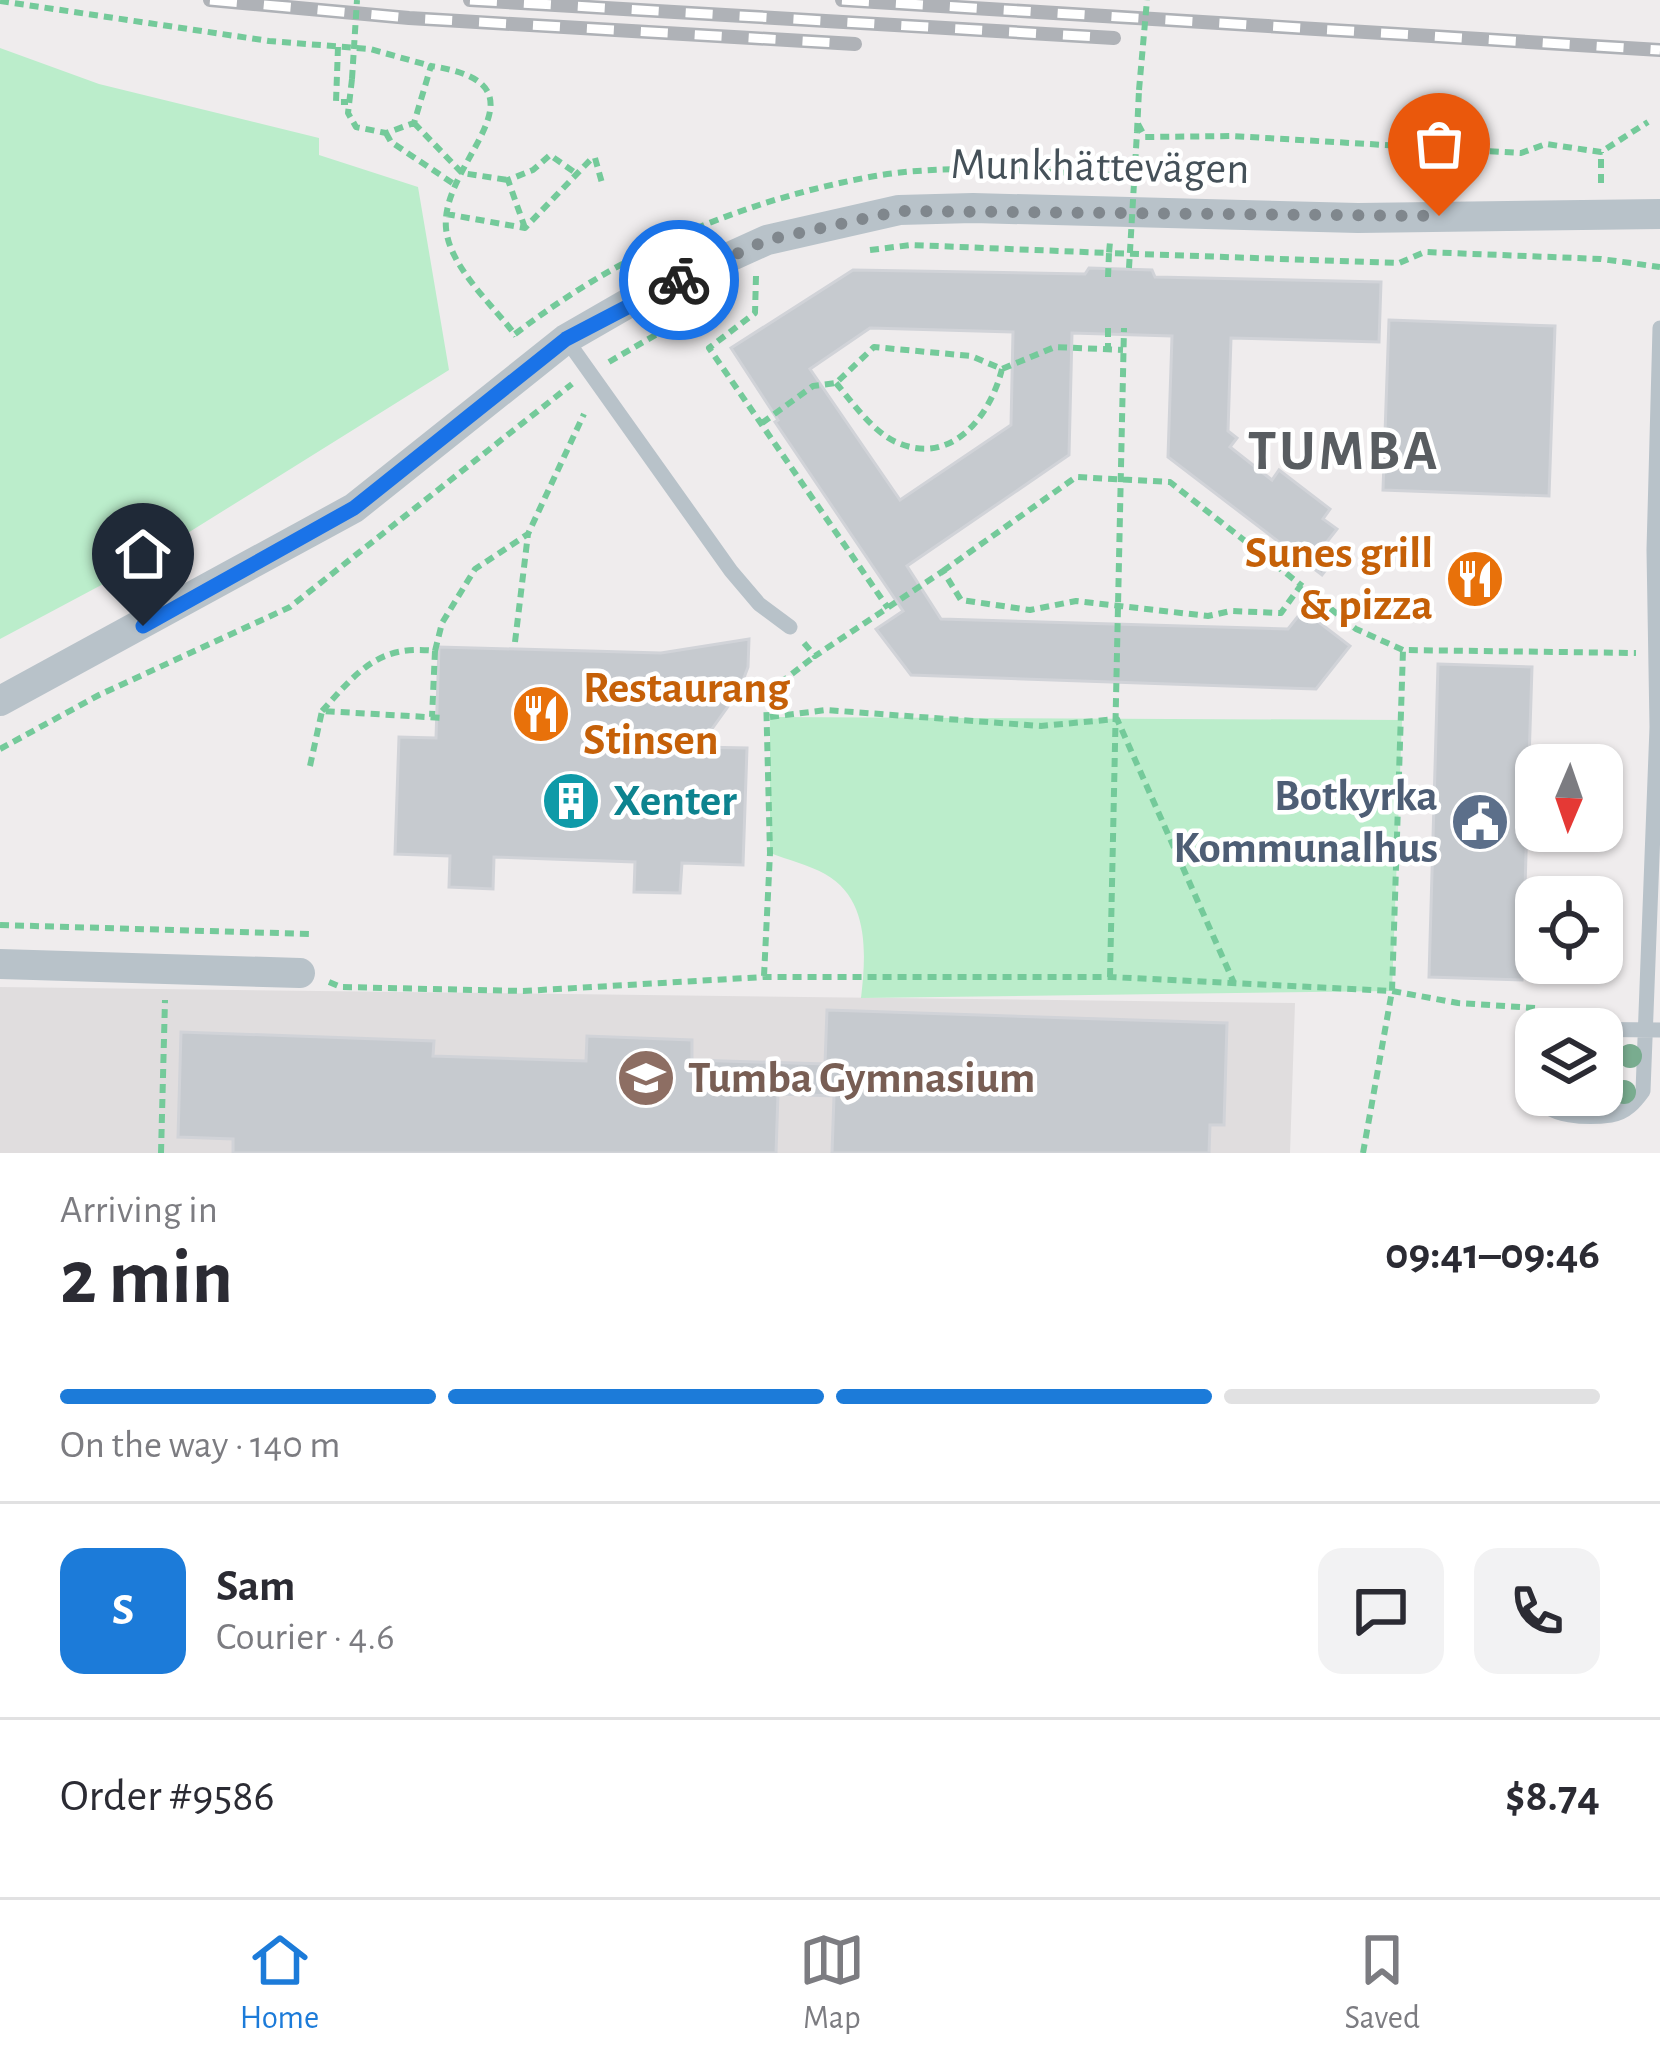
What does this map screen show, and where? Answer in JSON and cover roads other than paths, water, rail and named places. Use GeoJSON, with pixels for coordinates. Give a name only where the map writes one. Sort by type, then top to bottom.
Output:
{"type":"FeatureCollection","features":[{"type":"Feature","properties":{"kind":"street","name":"Munkhättevägen"},"geometry":{"type":"LineString","coordinates":[[0,701],[354,508],[566,339],[632,301],[767,240],[899,211],[1358,218],[1660,214]]}},
{"type":"Feature","properties":{"kind":"street"},"geometry":{"type":"LineString","coordinates":[[0,964],[300,973]]}},
{"type":"Feature","properties":{"kind":"lane"},"geometry":{"type":"LineString","coordinates":[[1623,1110],[1643,1091],[1653,1029],[1660,328]]}},
{"type":"Feature","properties":{"kind":"lane"},"geometry":{"type":"LineString","coordinates":[[566,339],[731,571],[759,604],[790,627]]}},
{"type":"Feature","properties":{"kind":"railway"},"geometry":{"type":"LineString","coordinates":[[210,0],[409,18],[855,44]]}},
{"type":"Feature","properties":{"kind":"railway"},"geometry":{"type":"LineString","coordinates":[[470,0],[1114,38]]}},
{"type":"Feature","properties":{"kind":"railway"},"geometry":{"type":"LineString","coordinates":[[842,0],[1660,50]]}},
{"type":"Feature","properties":{"kind":"place","name":"Sunes grill & pizza"},"geometry":{"type":"Point","coordinates":[1475,579]}},
{"type":"Feature","properties":{"kind":"place","name":"Restaurang Stinsen"},"geometry":{"type":"Point","coordinates":[541,714]}},
{"type":"Feature","properties":{"kind":"place","name":"Xenter"},"geometry":{"type":"Point","coordinates":[571,801]}},
{"type":"Feature","properties":{"kind":"place","name":"Botkyrka Kommunalhus"},"geometry":{"type":"Point","coordinates":[1480,822]}},
{"type":"Feature","properties":{"kind":"place","name":"Tumba Gymnasium"},"geometry":{"type":"Point","coordinates":[646,1078]}},
{"type":"Feature","properties":{"kind":"district","name":"TUMBA"},"geometry":{"type":"Point","coordinates":[1344,451]}}]}
